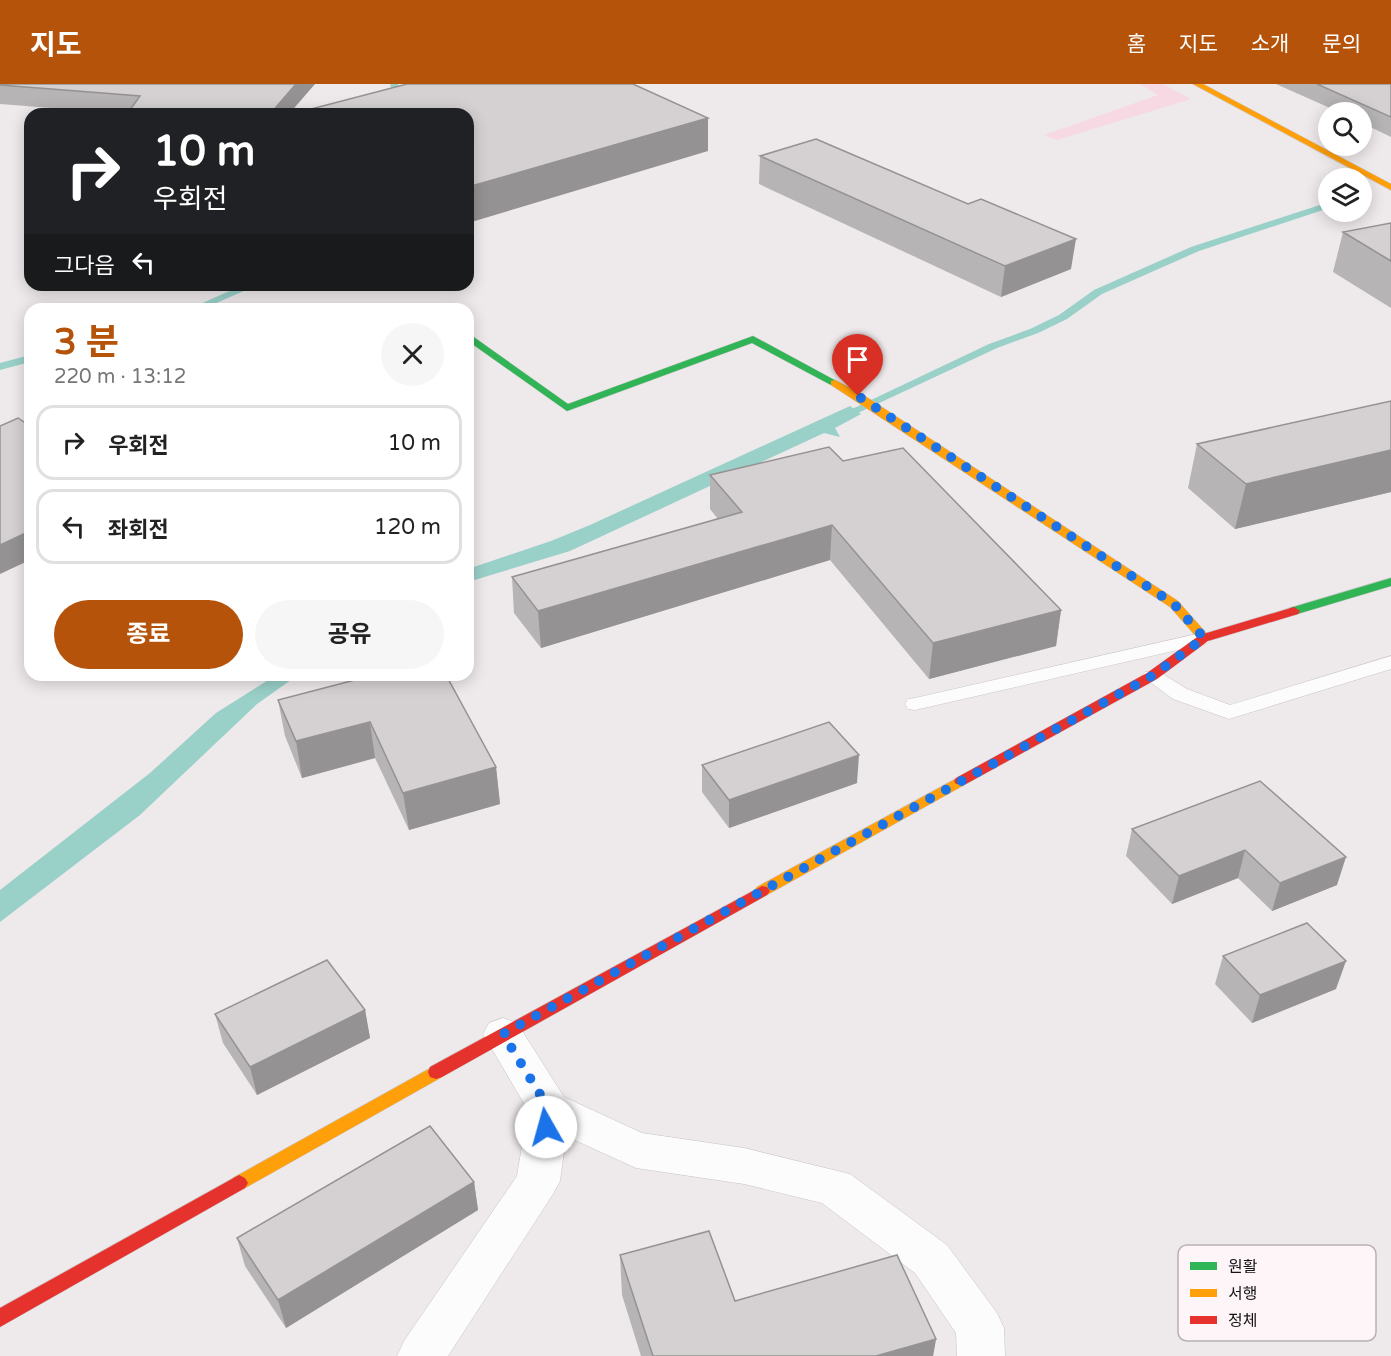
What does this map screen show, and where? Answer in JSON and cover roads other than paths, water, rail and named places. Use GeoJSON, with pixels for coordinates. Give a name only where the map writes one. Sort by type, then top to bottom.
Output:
{"type":"FeatureCollection","features":[{"type":"Feature","properties":{"kind":"street"},"geometry":{"type":"LineString","coordinates":[[1197,84],[1391,187]]}},
{"type":"Feature","properties":{"kind":"street"},"geometry":{"type":"LineString","coordinates":[[474,340],[567,408],[753,339],[858,396],[1174,604],[1204,638]]}},
{"type":"Feature","properties":{"kind":"street"},"geometry":{"type":"LineString","coordinates":[[0,1318],[503,1034],[1152,676],[1204,638],[1391,582]]}},
{"type":"Feature","properties":{"kind":"street"},"geometry":{"type":"LineString","coordinates":[[503,1034],[549,1109],[636,1150],[744,1166],[834,1187],[931,1259],[980,1328],[981,1356]]}},
{"type":"Feature","properties":{"kind":"street"},"geometry":{"type":"LineString","coordinates":[[421,1356],[538,1181],[549,1109]]}},
{"type":"Feature","properties":{"kind":"lane"},"geometry":{"type":"LineString","coordinates":[[915,704],[1204,638]]}},
{"type":"Feature","properties":{"kind":"lane"},"geometry":{"type":"LineString","coordinates":[[1152,676],[1180,693],[1228,712],[1391,662]]}},
{"type":"Feature","properties":{"kind":"waterway"},"geometry":{"type":"LineString","coordinates":[[394,84],[402,108]]}},
{"type":"Feature","properties":{"kind":"waterway"},"geometry":{"type":"LineString","coordinates":[[856,410],[993,346],[1034,331],[1063,317],[1098,292],[1195,249],[1318,209]]}},
{"type":"Feature","properties":{"kind":"waterway"},"geometry":{"type":"LineString","coordinates":[[208,303],[238,291]]}},
{"type":"Feature","properties":{"kind":"waterway"},"geometry":{"type":"LineString","coordinates":[[0,367],[24,360]]}}]}
